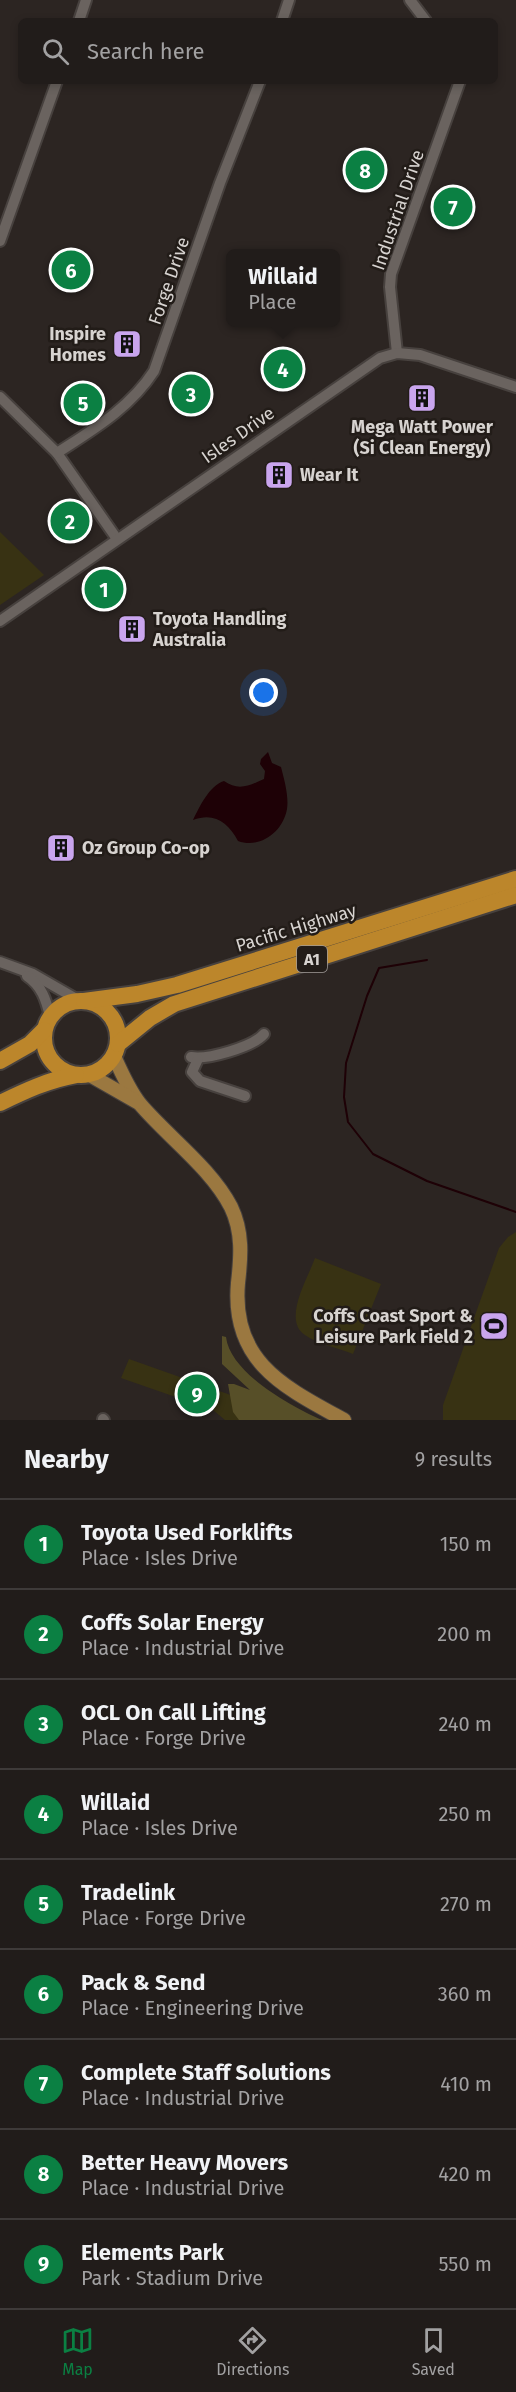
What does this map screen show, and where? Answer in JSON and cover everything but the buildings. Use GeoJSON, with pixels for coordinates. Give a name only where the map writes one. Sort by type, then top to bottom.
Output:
{"type":"FeatureCollection","features":[{"type":"Feature","properties":{"kind":"highway","name":"Pacific Highway"},"geometry":{"type":"LineString","coordinates":[[82,1001],[177,985],[516,879]]}},
{"type":"Feature","properties":{"kind":"highway","name":"Pacific Highway"},"geometry":{"type":"LineString","coordinates":[[116,1050],[150,1018],[174,1004],[516,895]]}},
{"type":"Feature","properties":{"kind":"highway","name":"A1"},"geometry":{"type":"LineString","coordinates":[[0,1061],[30,1044],[59,1008],[70,1002],[82,1001]]}},
{"type":"Feature","properties":{"kind":"highway"},"geometry":{"type":"LineString","coordinates":[[82,1001],[94,1003],[105,1009],[114,1019],[118,1031],[116,1050]]}},
{"type":"Feature","properties":{"kind":"highway"},"geometry":{"type":"LineString","coordinates":[[47,1023],[44,1043],[48,1055],[56,1065],[67,1072],[84,1074]]}},
{"type":"Feature","properties":{"kind":"highway","name":"A1"},"geometry":{"type":"LineString","coordinates":[[0,1103],[57,1078],[84,1074],[106,1065],[116,1050]]}},
{"type":"Feature","properties":{"kind":"main road"},"geometry":{"type":"LineString","coordinates":[[116,1050],[139,1103]]}},
{"type":"Feature","properties":{"kind":"main road"},"geometry":{"type":"LineString","coordinates":[[84,1074],[139,1103],[213,1182],[231,1208],[240,1240],[238,1316],[243,1334],[260,1364],[280,1383],[344,1420]]}},
{"type":"Feature","properties":{"kind":"street"},"geometry":{"type":"LineString","coordinates":[[80,18],[86,0]]}},
{"type":"Feature","properties":{"kind":"street"},"geometry":{"type":"LineString","coordinates":[[283,18],[289,0]]}},
{"type":"Feature","properties":{"kind":"street"},"geometry":{"type":"LineString","coordinates":[[410,0],[424,18]]}},
{"type":"Feature","properties":{"kind":"street"},"geometry":{"type":"LineString","coordinates":[[0,241],[56,84]]}},
{"type":"Feature","properties":{"kind":"street","name":"Forge Drive"},"geometry":{"type":"LineString","coordinates":[[57,453],[108,419],[139,393],[154,371],[220,183],[259,84]]}},
{"type":"Feature","properties":{"kind":"street","name":"Industrial Drive"},"geometry":{"type":"LineString","coordinates":[[397,353],[390,287],[391,274],[459,84]]}},
{"type":"Feature","properties":{"kind":"street","name":"Isles Drive"},"geometry":{"type":"LineString","coordinates":[[0,621],[380,358],[397,353],[427,357],[516,387]]}},
{"type":"Feature","properties":{"kind":"street"},"geometry":{"type":"LineString","coordinates":[[0,397],[57,453],[117,539]]}},
{"type":"Feature","properties":{"kind":"street"},"geometry":{"type":"LineString","coordinates":[[0,962],[43,979],[82,1001]]}},
{"type":"Feature","properties":{"kind":"street"},"geometry":{"type":"LineString","coordinates":[[17,969],[38,985],[44,995],[47,1023]]}},
{"type":"Feature","properties":{"kind":"street"},"geometry":{"type":"LineString","coordinates":[[245,1096],[200,1081],[192,1072],[195,1058],[202,1059],[254,1043],[264,1034]]}},
{"type":"Feature","properties":{"kind":"shaded area"},"geometry":{"type":"Polygon","coordinates":[[[0,532],[44,575],[0,605],[0,532]]]}},
{"type":"Feature","properties":{"kind":"shaded area"},"geometry":{"type":"Polygon","coordinates":[[[268,752],[272,763],[281,767],[286,788],[287,809],[276,831],[262,840],[246,843],[238,841],[220,820],[207,817],[193,820],[206,797],[214,787],[224,781],[239,787],[264,779],[265,771],[260,764],[261,759],[268,752]]]}},
{"type":"Feature","properties":{"kind":"shaded area","name":"Coffs Coast Sport & Leisure Park Field 2"},"geometry":{"type":"Polygon","coordinates":[[[516,1232],[516,1420],[443,1420],[443,1405],[499,1248],[508,1237],[516,1232]]]}},
{"type":"Feature","properties":{"kind":"shaded area"},"geometry":{"type":"Polygon","coordinates":[[[315,1258],[381,1284],[353,1354],[316,1341],[305,1335],[299,1328],[296,1309],[315,1258]]]}},
{"type":"Feature","properties":{"kind":"shaded area"},"geometry":{"type":"Polygon","coordinates":[[[222,1336],[226,1337],[230,1350],[238,1363],[250,1376],[279,1398],[322,1420],[239,1420],[233,1412],[228,1384],[250,1390],[222,1364],[222,1336]]]}},
{"type":"Feature","properties":{"kind":"shaded area"},"geometry":{"type":"Polygon","coordinates":[[[129,1359],[301,1420],[225,1420],[213,1410],[121,1378],[129,1359]]]}},
{"type":"Feature","properties":{"kind":"waterway"},"geometry":{"type":"LineString","coordinates":[[427,960],[379,968],[367,996],[346,1063],[344,1097],[348,1122],[373,1154],[427,1181],[516,1212]]}},
{"type":"Feature","properties":{"kind":"place","name":"Better Heavy Movers"},"geometry":{"type":"Point","coordinates":[365,170]}},
{"type":"Feature","properties":{"kind":"place","name":"Complete Staff Solutions"},"geometry":{"type":"Point","coordinates":[453,207]}},
{"type":"Feature","properties":{"kind":"place","name":"Pack & Send"},"geometry":{"type":"Point","coordinates":[71,270]}},
{"type":"Feature","properties":{"kind":"place","name":"Inspire Homes"},"geometry":{"type":"Point","coordinates":[127,344]}},
{"type":"Feature","properties":{"kind":"place","name":"Willaid"},"geometry":{"type":"Point","coordinates":[283,369]}},
{"type":"Feature","properties":{"kind":"place","name":"OCL On Call Lifting"},"geometry":{"type":"Point","coordinates":[191,394]}},
{"type":"Feature","properties":{"kind":"place","name":"Mega Watt Power (Si Clean Energy)"},"geometry":{"type":"Point","coordinates":[422,398]}},
{"type":"Feature","properties":{"kind":"place","name":"Tradelink"},"geometry":{"type":"Point","coordinates":[83,403]}},
{"type":"Feature","properties":{"kind":"place","name":"Wear It"},"geometry":{"type":"Point","coordinates":[279,475]}},
{"type":"Feature","properties":{"kind":"place","name":"Coffs Solar Energy"},"geometry":{"type":"Point","coordinates":[70,521]}},
{"type":"Feature","properties":{"kind":"place","name":"Toyota Used Forklifts"},"geometry":{"type":"Point","coordinates":[104,589]}},
{"type":"Feature","properties":{"kind":"place","name":"Toyota Handling Australia"},"geometry":{"type":"Point","coordinates":[132,629]}},
{"type":"Feature","properties":{"kind":"place","name":"Oz Group Co-op"},"geometry":{"type":"Point","coordinates":[61,848]}},
{"type":"Feature","properties":{"kind":"place","name":"Coffs Coast Sport & Leisure Park Field 2"},"geometry":{"type":"Point","coordinates":[494,1326]}},
{"type":"Feature","properties":{"kind":"place","name":"Elements Park"},"geometry":{"type":"Point","coordinates":[197,1394]}}]}
